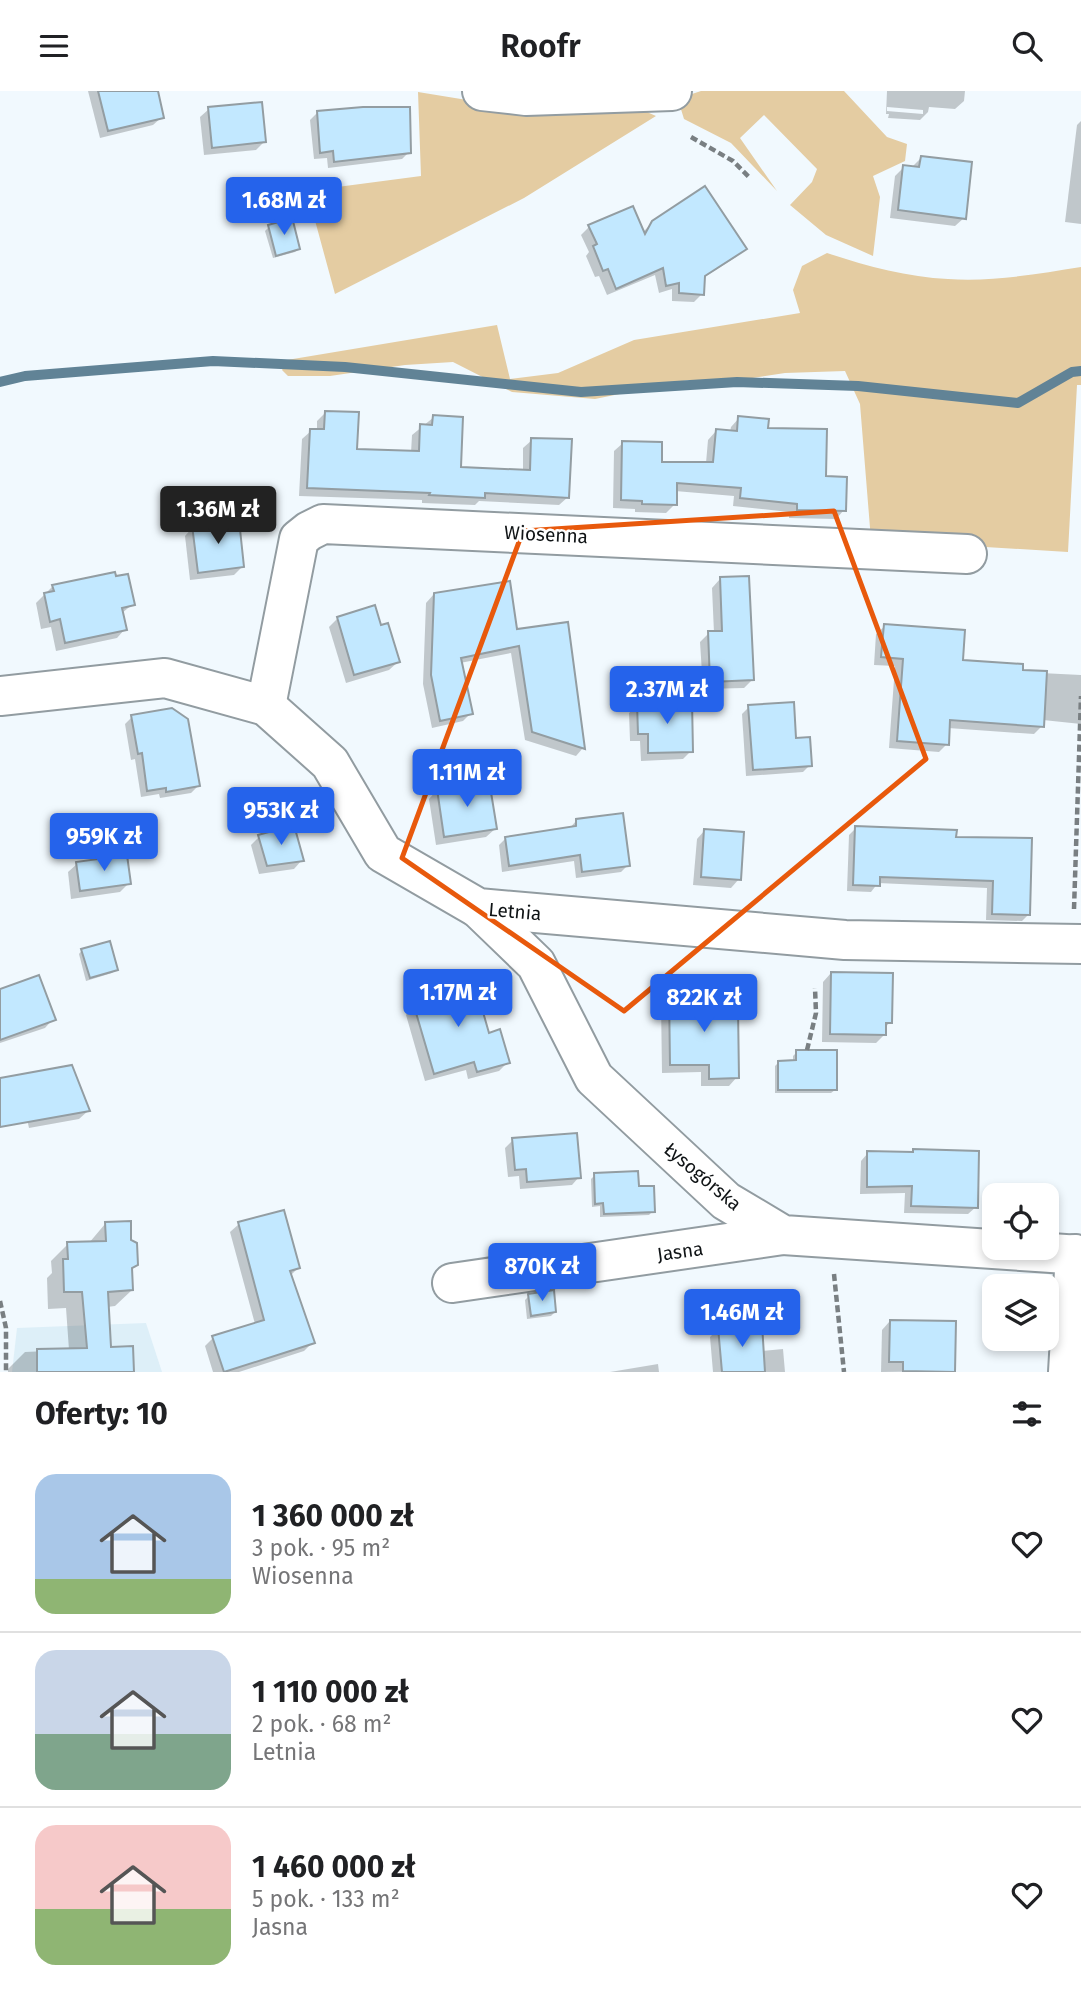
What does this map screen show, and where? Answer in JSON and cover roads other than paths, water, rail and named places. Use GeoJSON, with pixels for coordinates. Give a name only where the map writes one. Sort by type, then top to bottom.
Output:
{"type":"FeatureCollection","features":[{"type":"Feature","properties":{"kind":"street"},"geometry":{"type":"LineString","coordinates":[[482,91],[526,96],[672,91]]}},
{"type":"Feature","properties":{"kind":"street","name":"Wiosenna"},"geometry":{"type":"LineString","coordinates":[[266,706],[299,539],[323,524],[967,554]]}},
{"type":"Feature","properties":{"kind":"street","name":"Letnia"},"geometry":{"type":"LineString","coordinates":[[0,696],[165,678],[266,706],[330,762],[383,853],[478,908],[845,940],[1077,931]]}},
{"type":"Feature","properties":{"kind":"street","name":"Łysogórska"},"geometry":{"type":"LineString","coordinates":[[478,908],[536,964],[594,1078],[726,1201],[783,1235],[1078,1255]]}},
{"type":"Feature","properties":{"kind":"street","name":"Jasna"},"geometry":{"type":"LineString","coordinates":[[453,1283],[783,1235]]}},
{"type":"Feature","properties":{"kind":"street"},"geometry":{"type":"LineString","coordinates":[[1068,1372],[1078,1255]]}},
{"type":"Feature","properties":{"kind":"waterway"},"geometry":{"type":"LineString","coordinates":[[0,382],[25,376],[213,361],[345,367],[581,392],[737,382],[858,386],[1018,403],[1072,372],[1081,371]]}}]}
